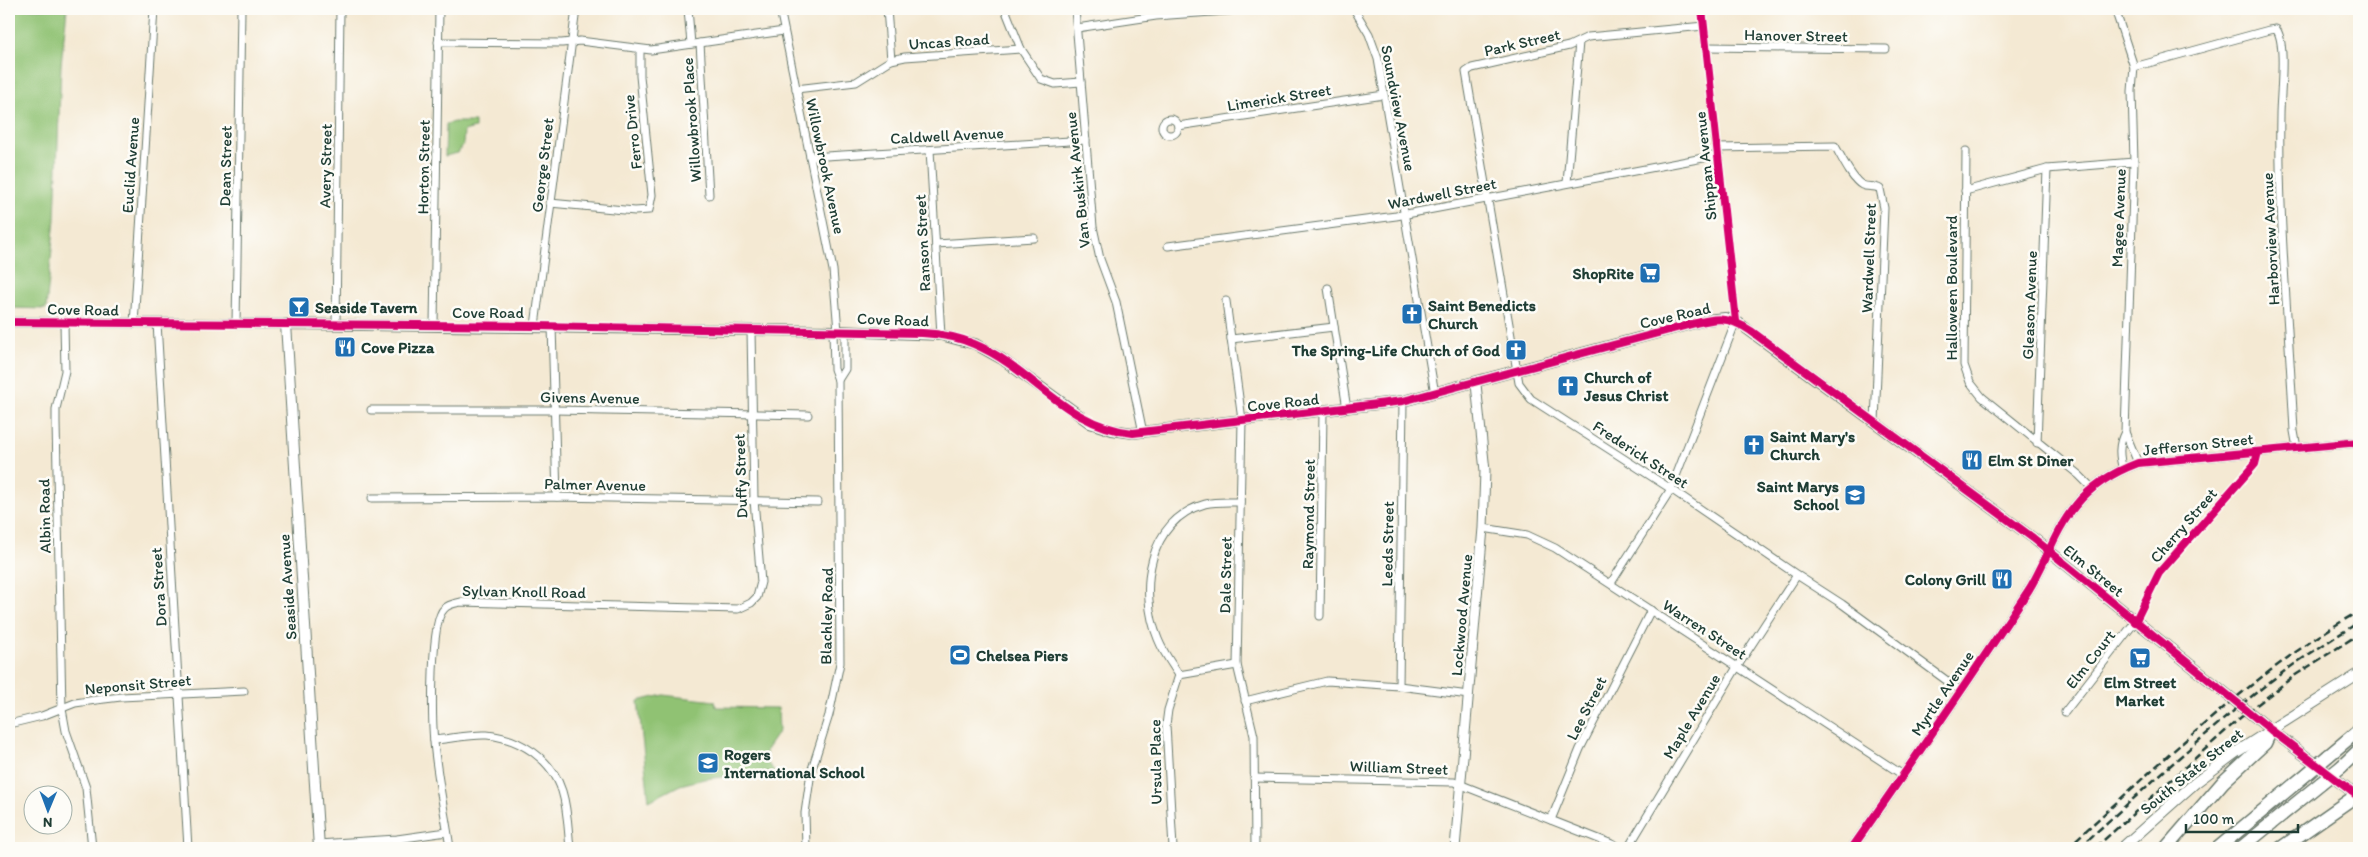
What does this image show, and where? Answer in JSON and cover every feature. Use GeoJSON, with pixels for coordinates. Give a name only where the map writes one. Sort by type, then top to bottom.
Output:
{"type":"FeatureCollection","features":[{"type":"Feature","properties":{"kind":"highway"},"geometry":{"type":"LineString","coordinates":[[2166,848],[2223,782],[2265,743],[2271,730]]}},
{"type":"Feature","properties":{"kind":"highway"},"geometry":{"type":"LineString","coordinates":[[2218,848],[2359,730]]}},
{"type":"Feature","properties":{"kind":"highway"},"geometry":{"type":"LineString","coordinates":[[2242,848],[2359,750]]}},
{"type":"Feature","properties":{"kind":"highway"},"geometry":{"type":"LineString","coordinates":[[2341,767],[2359,756]]}},
{"type":"Feature","properties":{"kind":"highway"},"geometry":{"type":"LineString","coordinates":[[2281,848],[2358,795]]}},
{"type":"Feature","properties":{"kind":"main road","name":"Cove Road"},"geometry":{"type":"LineString","coordinates":[[286,324],[552,326],[941,334],[975,344],[1002,359],[1090,423],[1112,430],[1143,433],[1404,402],[1706,320],[1724,318],[1736,321]]}},
{"type":"Feature","properties":{"kind":"main road","name":"Elm Street"},"geometry":{"type":"LineString","coordinates":[[1736,321],[2048,550],[2271,730],[2358,795]]}},
{"type":"Feature","properties":{"kind":"main road","name":"Seaside Avenue"},"geometry":{"type":"LineString","coordinates":[[286,324],[318,846]]}},
{"type":"Feature","properties":{"kind":"main road","name":"South State Street"},"geometry":{"type":"LineString","coordinates":[[2122,848],[2195,783],[2241,748],[2359,674]]}},
{"type":"Feature","properties":{"kind":"street","name":"Euclid Avenue"},"geometry":{"type":"LineString","coordinates":[[134,324],[154,9]]}},
{"type":"Feature","properties":{"kind":"street","name":"Dean Street"},"geometry":{"type":"LineString","coordinates":[[236,324],[241,9]]}},
{"type":"Feature","properties":{"kind":"street","name":"Avery Street"},"geometry":{"type":"LineString","coordinates":[[336,324],[340,9]]}},
{"type":"Feature","properties":{"kind":"street","name":"Horton Street"},"geometry":{"type":"LineString","coordinates":[[434,326],[439,9]]}},
{"type":"Feature","properties":{"kind":"street","name":"George Street"},"geometry":{"type":"LineString","coordinates":[[535,326],[576,9]]}},
{"type":"Feature","properties":{"kind":"street"},"geometry":{"type":"LineString","coordinates":[[688,9],[691,44]]}},
{"type":"Feature","properties":{"kind":"street","name":"Willowbrook Avenue"},"geometry":{"type":"LineString","coordinates":[[780,9],[833,270],[839,331]]}},
{"type":"Feature","properties":{"kind":"street"},"geometry":{"type":"LineString","coordinates":[[887,9],[891,60]]}},
{"type":"Feature","properties":{"kind":"street"},"geometry":{"type":"LineString","coordinates":[[1005,9],[1021,50],[1044,82],[1055,84],[1081,82]]}},
{"type":"Feature","properties":{"kind":"street","name":"Van Buskirk Avenue"},"geometry":{"type":"LineString","coordinates":[[1076,9],[1092,227],[1096,245],[1116,302],[1143,433]]}},
{"type":"Feature","properties":{"kind":"street"},"geometry":{"type":"LineString","coordinates":[[1077,28],[1156,16],[1254,9]]}},
{"type":"Feature","properties":{"kind":"street","name":"Soundview Avenue"},"geometry":{"type":"LineString","coordinates":[[1354,9],[1373,42],[1384,95],[1435,394]]}},
{"type":"Feature","properties":{"kind":"street","name":"Shippan Avenue"},"geometry":{"type":"LineString","coordinates":[[1611,583],[1671,489],[1736,321],[1702,9]]}},
{"type":"Feature","properties":{"kind":"street","name":"Magee Avenue"},"geometry":{"type":"LineString","coordinates":[[2115,9],[2134,66],[2132,91],[2134,162],[2125,432],[2119,446],[2123,470]]}},
{"type":"Feature","properties":{"kind":"street","name":"Park Street"},"geometry":{"type":"LineString","coordinates":[[1466,72],[1472,68],[1579,42],[1588,37],[1704,26]]}},
{"type":"Feature","properties":{"kind":"street","name":"Harborview Avenue"},"geometry":{"type":"LineString","coordinates":[[2134,66],[2276,29],[2278,32],[2281,50],[2279,154],[2294,431],[2297,448]]}},
{"type":"Feature","properties":{"kind":"street"},"geometry":{"type":"LineString","coordinates":[[438,42],[571,41],[640,50],[657,50],[784,31]]}},
{"type":"Feature","properties":{"kind":"street"},"geometry":{"type":"LineString","coordinates":[[1567,183],[1579,42]]}},
{"type":"Feature","properties":{"kind":"street","name":"Willowbrook Place"},"geometry":{"type":"LineString","coordinates":[[700,43],[710,195]]}},
{"type":"Feature","properties":{"kind":"street","name":"Hanover Street"},"geometry":{"type":"LineString","coordinates":[[1706,47],[1886,49]]}},
{"type":"Feature","properties":{"kind":"street","name":"Ferro Drive"},"geometry":{"type":"LineString","coordinates":[[550,203],[635,211],[649,210],[652,195],[640,76],[640,50]]}},
{"type":"Feature","properties":{"kind":"street","name":"Uncas Road"},"geometry":{"type":"LineString","coordinates":[[796,89],[856,82],[891,60],[905,57],[1021,50]]}},
{"type":"Feature","properties":{"kind":"street","name":"Frederick Street"},"geometry":{"type":"LineString","coordinates":[[1466,72],[1516,373],[1519,383],[1531,400],[1671,489],[1880,630],[1961,691]]}},
{"type":"Feature","properties":{"kind":"street","name":"Limerick Street"},"geometry":{"type":"LineString","coordinates":[[1178,126],[1384,95]]}},
{"type":"Feature","properties":{"kind":"street","name":"Caldwell Avenue"},"geometry":{"type":"LineString","coordinates":[[810,157],[1086,140]]}},
{"type":"Feature","properties":{"kind":"street","name":"Wardwell Street"},"geometry":{"type":"LineString","coordinates":[[1168,246],[1404,214],[1567,183],[1718,151],[1835,146],[1857,182],[1864,186],[1875,186],[1883,194],[1875,422]]}},
{"type":"Feature","properties":{"kind":"street","name":"Ranson Street"},"geometry":{"type":"LineString","coordinates":[[930,150],[941,334]]}},
{"type":"Feature","properties":{"kind":"street","name":"Halloween Boulevard"},"geometry":{"type":"LineString","coordinates":[[1966,151],[1965,370],[1970,382],[1982,397],[2079,475],[2092,488]]}},
{"type":"Feature","properties":{"kind":"street"},"geometry":{"type":"LineString","coordinates":[[1965,191],[2047,170],[2134,162]]}},
{"type":"Feature","properties":{"kind":"street","name":"Gleason Avenue"},"geometry":{"type":"LineString","coordinates":[[2037,442],[2047,170]]}},
{"type":"Feature","properties":{"kind":"street"},"geometry":{"type":"LineString","coordinates":[[936,244],[1034,238]]}},
{"type":"Feature","properties":{"kind":"street"},"geometry":{"type":"LineString","coordinates":[[1328,288],[1347,409]]}},
{"type":"Feature","properties":{"kind":"street","name":"Dale Street"},"geometry":{"type":"LineString","coordinates":[[1226,301],[1242,420],[1237,665],[1254,736],[1255,848]]}},
{"type":"Feature","properties":{"kind":"street","name":"Cove Road"},"geometry":{"type":"LineString","coordinates":[[9,322],[286,324]]}},
{"type":"Feature","properties":{"kind":"street","name":"Albin Road"},"geometry":{"type":"LineString","coordinates":[[64,323],[64,371],[56,409],[62,709],[66,731],[86,788],[92,848]]}},
{"type":"Feature","properties":{"kind":"street","name":"Dora Street"},"geometry":{"type":"LineString","coordinates":[[157,323],[188,848]]}},
{"type":"Feature","properties":{"kind":"street"},"geometry":{"type":"LineString","coordinates":[[552,326],[557,497]]}},
{"type":"Feature","properties":{"kind":"street"},"geometry":{"type":"LineString","coordinates":[[1231,339],[1334,327]]}},
{"type":"Feature","properties":{"kind":"street","name":"Duffy Street"},"geometry":{"type":"LineString","coordinates":[[738,609],[751,603],[759,590],[754,500],[751,330]]}},
{"type":"Feature","properties":{"kind":"street","name":"Blachley Road"},"geometry":{"type":"LineString","coordinates":[[838,380],[844,369],[839,331]]}},
{"type":"Feature","properties":{"kind":"street","name":"Blachley Road"},"geometry":{"type":"LineString","coordinates":[[806,848],[805,814],[811,772],[832,707],[840,663],[838,380],[834,369],[839,331]]}},
{"type":"Feature","properties":{"kind":"street","name":"Lockwood Avenue"},"geometry":{"type":"LineString","coordinates":[[1455,848],[1483,528],[1485,471],[1476,384]]}},
{"type":"Feature","properties":{"kind":"street","name":"Leeds Street"},"geometry":{"type":"LineString","coordinates":[[1399,686],[1404,402]]}},
{"type":"Feature","properties":{"kind":"street","name":"Givens Avenue"},"geometry":{"type":"LineString","coordinates":[[371,410],[555,410],[808,415]]}},
{"type":"Feature","properties":{"kind":"street","name":"Raymond Street"},"geometry":{"type":"LineString","coordinates":[[1320,616],[1323,412]]}},
{"type":"Feature","properties":{"kind":"street","name":"Magee Avenue"},"geometry":{"type":"LineString","coordinates":[[2125,432],[2138,463]]}},
{"type":"Feature","properties":{"kind":"street","name":"Jefferson Street"},"geometry":{"type":"LineString","coordinates":[[2048,550],[2064,519],[2092,488],[2138,463],[2359,442]]}},
{"type":"Feature","properties":{"kind":"street","name":"Cherry Street"},"geometry":{"type":"LineString","coordinates":[[2135,622],[2159,573],[2255,464],[2258,452]]}},
{"type":"Feature","properties":{"kind":"street","name":"Palmer Avenue"},"geometry":{"type":"LineString","coordinates":[[372,498],[557,497],[818,502]]}},
{"type":"Feature","properties":{"kind":"street"},"geometry":{"type":"LineString","coordinates":[[1237,665],[1179,675],[1161,646],[1150,612],[1149,580],[1154,551],[1166,529],[1190,511],[1206,504],[1240,502]]}},
{"type":"Feature","properties":{"kind":"street","name":"Warren Street"},"geometry":{"type":"LineString","coordinates":[[1483,528],[1528,535],[1555,548],[1903,775]]}},
{"type":"Feature","properties":{"kind":"street","name":"Myrtle Avenue"},"geometry":{"type":"LineString","coordinates":[[1852,848],[1961,691],[2029,588],[2048,550]]}},
{"type":"Feature","properties":{"kind":"street","name":"Maple Avenue"},"geometry":{"type":"LineString","coordinates":[[1628,848],[1737,667],[1796,575]]}},
{"type":"Feature","properties":{"kind":"street","name":"Sylvan Knoll Road"},"geometry":{"type":"LineString","coordinates":[[450,848],[434,740],[435,631],[439,615],[444,608],[451,605],[475,602],[738,609]]}},
{"type":"Feature","properties":{"kind":"street","name":"Lee Street"},"geometry":{"type":"LineString","coordinates":[[1552,820],[1580,749],[1651,610]]}},
{"type":"Feature","properties":{"kind":"street","name":"Elm Court"},"geometry":{"type":"LineString","coordinates":[[2065,712],[2135,622]]}},
{"type":"Feature","properties":{"kind":"street","name":"Ursula Place"},"geometry":{"type":"LineString","coordinates":[[1173,848],[1166,726],[1168,710],[1179,675]]}},
{"type":"Feature","properties":{"kind":"street"},"geometry":{"type":"LineString","coordinates":[[1245,701],[1321,682],[1399,686],[1469,695]]}},
{"type":"Feature","properties":{"kind":"street","name":"Neponsit Street"},"geometry":{"type":"LineString","coordinates":[[9,724],[62,709],[75,703],[104,699],[244,691]]}},
{"type":"Feature","properties":{"kind":"street"},"geometry":{"type":"LineString","coordinates":[[434,740],[486,735],[516,742],[536,754],[549,766],[562,790],[570,848]]}},
{"type":"Feature","properties":{"kind":"street","name":"William Street"},"geometry":{"type":"LineString","coordinates":[[1254,778],[1448,782],[1622,848]]}},
{"type":"Feature","properties":{"kind":"street"},"geometry":{"type":"LineString","coordinates":[[318,846],[448,832]]}},
{"type":"Feature","properties":{"kind":"green space"},"geometry":{"type":"Polygon","coordinates":[[[9,9],[67,9],[61,65],[55,219],[46,309],[9,308],[9,9]]]}},
{"type":"Feature","properties":{"kind":"green space"},"geometry":{"type":"Polygon","coordinates":[[[475,122],[475,128],[464,131],[463,145],[458,153],[445,156],[446,124],[475,122]]]}},
{"type":"Feature","properties":{"kind":"green space"},"geometry":{"type":"Polygon","coordinates":[[[663,695],[715,701],[716,707],[778,708],[779,731],[766,750],[766,762],[775,771],[704,779],[680,785],[649,801],[638,701],[663,695]]]}},
{"type":"Feature","properties":{"kind":"railway"},"geometry":{"type":"LineString","coordinates":[[2067,848],[2171,753],[2243,692],[2319,636],[2359,611]]}},
{"type":"Feature","properties":{"kind":"railway"},"geometry":{"type":"LineString","coordinates":[[2079,848],[2173,763],[2246,701],[2292,666],[2359,622]]}},
{"type":"Feature","properties":{"kind":"railway"},"geometry":{"type":"LineString","coordinates":[[2095,848],[2240,718],[2294,676],[2359,634]]}},
{"type":"Feature","properties":{"kind":"cycle path"},"geometry":{"type":"LineString","coordinates":[[1702,9],[1736,321]]}},
{"type":"Feature","properties":{"kind":"cycle path"},"geometry":{"type":"LineString","coordinates":[[9,322],[535,326],[929,333],[974,344],[1014,367],[1050,395],[1087,420],[1109,428],[1133,433],[1403,401],[1697,323],[1721,319],[1728,320],[1751,331],[2033,538],[2271,730],[2359,797]]}},
{"type":"Feature","properties":{"kind":"cycle path"},"geometry":{"type":"LineString","coordinates":[[1852,848],[2028,591],[2068,515],[2096,485],[2138,463],[2359,442]]}},
{"type":"Feature","properties":{"kind":"cycle path"},"geometry":{"type":"LineString","coordinates":[[2135,622],[2159,573],[2255,464],[2258,452]]}},
{"type":"Feature","properties":{"kind":"place","name":"ShopRite"},"geometry":{"type":"Point","coordinates":[1650,273]}},
{"type":"Feature","properties":{"kind":"place","name":"Seaside Tavern"},"geometry":{"type":"Point","coordinates":[299,307]}},
{"type":"Feature","properties":{"kind":"place","name":"Saint Benedicts Church"},"geometry":{"type":"Point","coordinates":[1412,314]}},
{"type":"Feature","properties":{"kind":"place","name":"Cove Pizza"},"geometry":{"type":"Point","coordinates":[345,347]}},
{"type":"Feature","properties":{"kind":"place","name":"The Spring-Life Church of God"},"geometry":{"type":"Point","coordinates":[1516,350]}},
{"type":"Feature","properties":{"kind":"place","name":"Church of Jesus Christ"},"geometry":{"type":"Point","coordinates":[1568,386]}},
{"type":"Feature","properties":{"kind":"place","name":"Saint Mary's Church"},"geometry":{"type":"Point","coordinates":[1754,445]}},
{"type":"Feature","properties":{"kind":"place","name":"Elm St Diner"},"geometry":{"type":"Point","coordinates":[1972,460]}},
{"type":"Feature","properties":{"kind":"place","name":"Saint Marys School"},"geometry":{"type":"Point","coordinates":[1855,495]}},
{"type":"Feature","properties":{"kind":"place","name":"Colony Grill"},"geometry":{"type":"Point","coordinates":[2002,579]}},
{"type":"Feature","properties":{"kind":"place","name":"Chelsea Piers"},"geometry":{"type":"Point","coordinates":[960,655]}},
{"type":"Feature","properties":{"kind":"place","name":"Elm Street Market"},"geometry":{"type":"Point","coordinates":[2140,658]}},
{"type":"Feature","properties":{"kind":"place","name":"Rogers International School"},"geometry":{"type":"Point","coordinates":[708,763]}}]}
